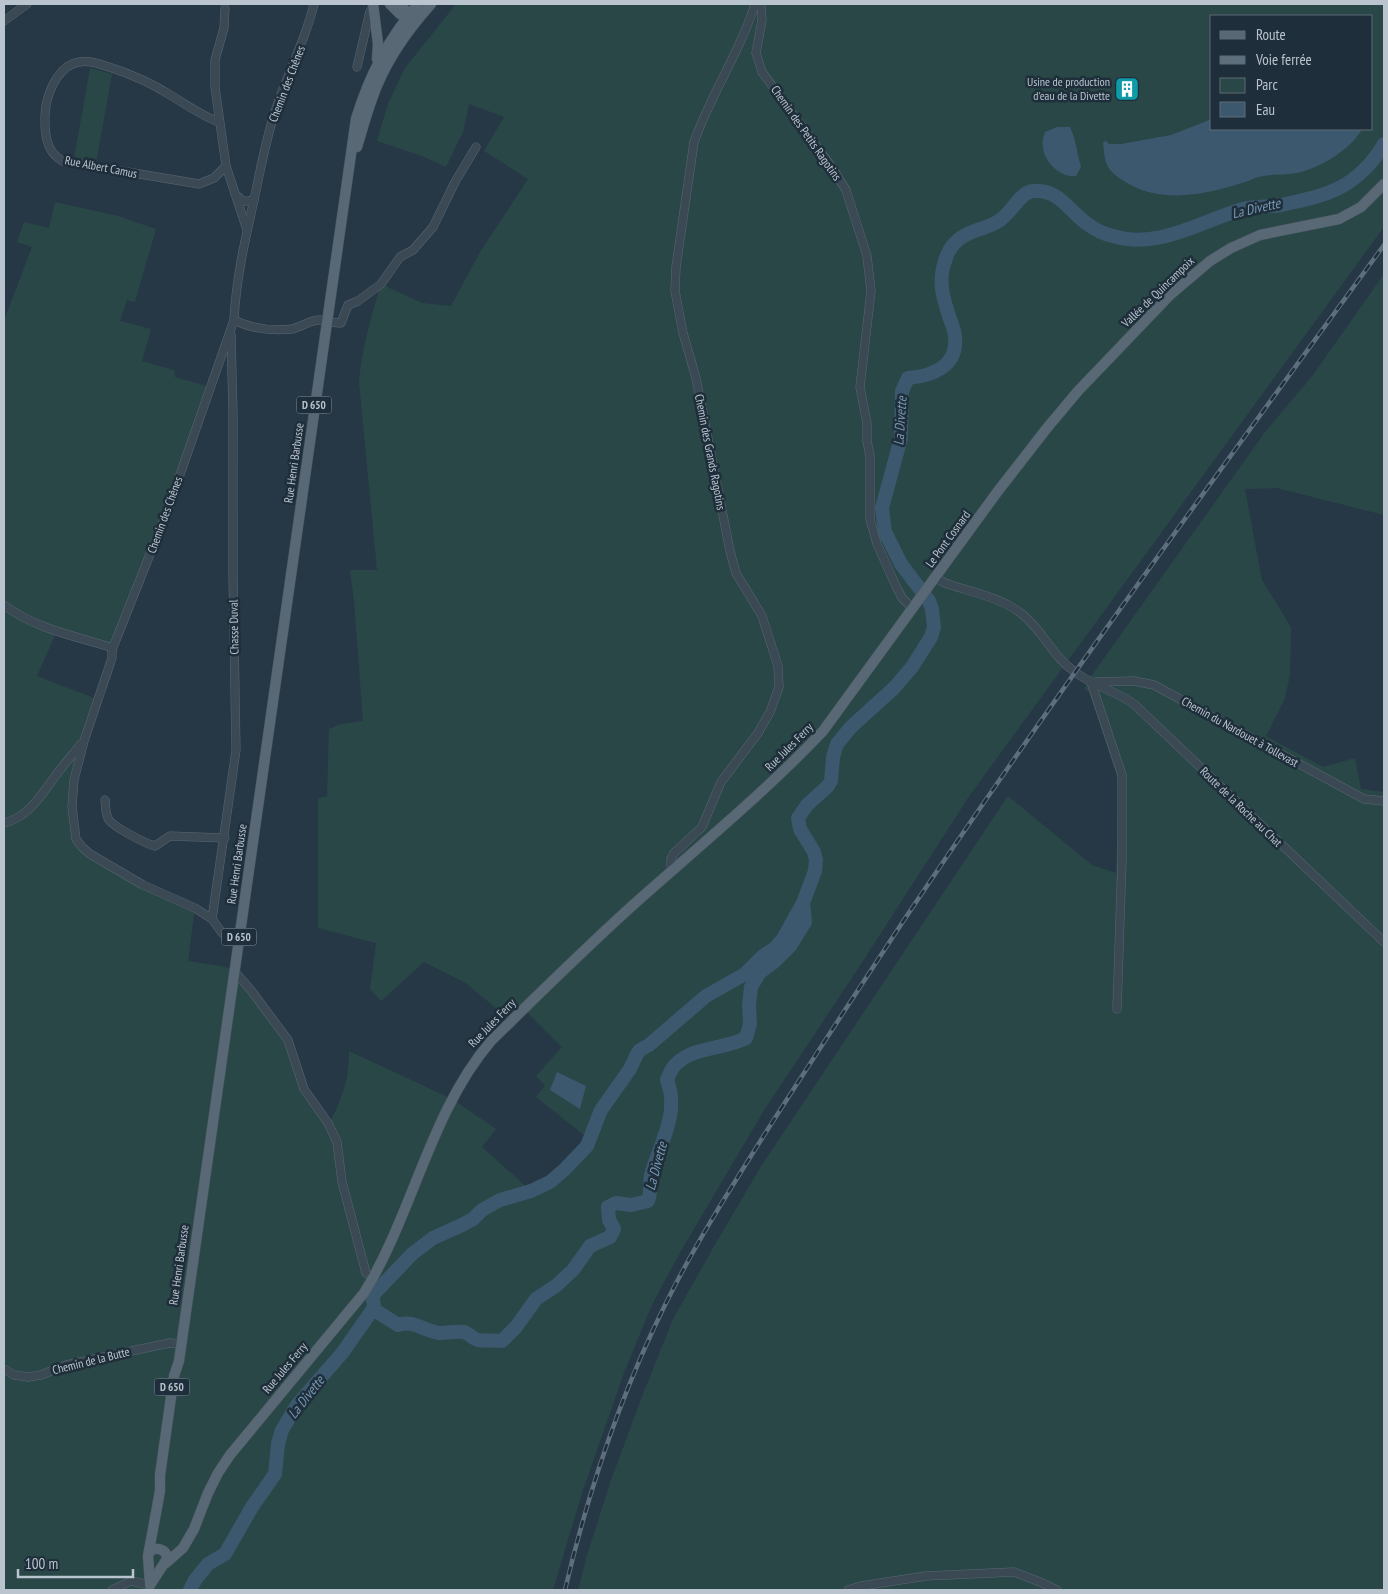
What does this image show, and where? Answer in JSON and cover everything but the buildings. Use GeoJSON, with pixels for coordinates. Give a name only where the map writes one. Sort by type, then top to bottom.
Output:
{"type":"FeatureCollection","features":[{"type":"Feature","properties":{"kind":"main road"},"geometry":{"type":"LineString","coordinates":[[390,4],[410,18]]}},
{"type":"Feature","properties":{"kind":"main road"},"geometry":{"type":"LineString","coordinates":[[400,4],[410,18]]}},
{"type":"Feature","properties":{"kind":"main road","name":"D 650"},"geometry":{"type":"LineString","coordinates":[[346,179],[372,98],[418,4]]}},
{"type":"Feature","properties":{"kind":"main road","name":"D 650"},"geometry":{"type":"LineString","coordinates":[[346,179],[356,119],[363,95],[376,64],[395,33],[410,18],[431,4]]}},
{"type":"Feature","properties":{"kind":"main road"},"geometry":{"type":"LineString","coordinates":[[374,6],[378,44],[376,64]]}},
{"type":"Feature","properties":{"kind":"main road","name":"Rue Henri Barbusse"},"geometry":{"type":"LineString","coordinates":[[157,1550],[152,1530],[160,1491],[161,1466],[174,1376],[179,1361],[346,179]]}},
{"type":"Feature","properties":{"kind":"main road","name":"Vallée de Quincampoix"},"geometry":{"type":"LineString","coordinates":[[998,491],[1078,390],[1152,313],[1199,269],[1220,254],[1252,238],[1339,219],[1361,207],[1384,184]]}},
{"type":"Feature","properties":{"kind":"main road","name":"Le Pont Cosnard"},"geometry":{"type":"LineString","coordinates":[[916,605],[998,491]]}},
{"type":"Feature","properties":{"kind":"main road","name":"Rue Jules Ferry"},"geometry":{"type":"LineString","coordinates":[[149,1587],[163,1565],[183,1548],[194,1528],[218,1473],[230,1455],[364,1293],[380,1266],[452,1099],[476,1059],[523,1008],[795,761],[823,731],[916,605]]}},
{"type":"Feature","properties":{"kind":"main road"},"geometry":{"type":"LineString","coordinates":[[149,1587],[148,1556],[157,1550],[174,1549],[188,1539]]}},
{"type":"Feature","properties":{"kind":"main road"},"geometry":{"type":"LineString","coordinates":[[149,1564],[152,1566],[163,1565],[167,1556],[157,1550]]}},
{"type":"Feature","properties":{"kind":"street"},"geometry":{"type":"LineString","coordinates":[[4,21],[27,4]]}},
{"type":"Feature","properties":{"kind":"street","name":"Chemin des Chênes"},"geometry":{"type":"LineString","coordinates":[[239,938],[222,933],[212,919],[195,908],[143,885],[90,854],[82,847],[76,839],[72,806],[74,780],[84,741],[112,658],[112,650],[168,509],[234,320],[236,290],[258,175],[274,114],[306,35],[314,4]]}},
{"type":"Feature","properties":{"kind":"street","name":"Chemin des Grands Ragotins"},"geometry":{"type":"LineString","coordinates":[[673,870],[671,859],[674,853],[702,828],[721,782],[758,733],[770,712],[779,687],[778,666],[762,616],[736,573],[696,378],[683,333],[675,291],[676,267],[694,142],[700,124],[744,36],[755,4]]}},
{"type":"Feature","properties":{"kind":"street","name":"Chemin des Petits Ragotins"},"geometry":{"type":"LineString","coordinates":[[761,4],[762,20],[756,53],[762,72],[831,166],[846,190],[867,256],[871,292],[860,387],[867,423],[867,441],[870,456],[870,519],[877,544],[902,598],[916,605]]}},
{"type":"Feature","properties":{"kind":"street"},"geometry":{"type":"LineString","coordinates":[[357,67],[370,11],[374,6]]}},
{"type":"Feature","properties":{"kind":"street"},"geometry":{"type":"LineString","coordinates":[[226,8],[224,28],[215,60],[215,87],[226,166],[247,230]]}},
{"type":"Feature","properties":{"kind":"street","name":"Rue Albert Camus"},"geometry":{"type":"LineString","coordinates":[[219,122],[204,116],[171,95],[121,71],[93,62],[80,61],[70,64],[57,77],[46,105],[45,121],[46,134],[51,150],[62,162],[199,184],[214,178],[226,166]]}},
{"type":"Feature","properties":{"kind":"street"},"geometry":{"type":"LineString","coordinates":[[234,320],[246,326],[264,329],[293,329],[313,321],[326,320],[341,323],[348,305],[358,302],[381,284],[400,257],[413,250],[433,226],[455,182],[476,147]]}},
{"type":"Feature","properties":{"kind":"street"},"geometry":{"type":"LineString","coordinates":[[234,193],[242,201],[249,202],[254,199]]}},
{"type":"Feature","properties":{"kind":"street","name":"Chasse Duval"},"geometry":{"type":"LineString","coordinates":[[212,919],[236,750],[233,414],[230,332]]}},
{"type":"Feature","properties":{"kind":"street","name":"Route de la Roche au Chat"},"geometry":{"type":"LineString","coordinates":[[936,578],[953,586],[1004,603],[1016,610],[1032,622],[1066,666],[1091,682],[1118,693],[1148,716],[1298,862],[1384,942]]}},
{"type":"Feature","properties":{"kind":"street"},"geometry":{"type":"LineString","coordinates":[[4,605],[16,614],[36,623],[110,647],[112,650]]}},
{"type":"Feature","properties":{"kind":"street","name":"Chemin du Nardouet à Tollevast"},"geometry":{"type":"LineString","coordinates":[[1091,682],[1134,681],[1154,685],[1364,799],[1384,801]]}},
{"type":"Feature","properties":{"kind":"street"},"geometry":{"type":"LineString","coordinates":[[1091,682],[1122,775],[1122,859],[1117,1009]]}},
{"type":"Feature","properties":{"kind":"street"},"geometry":{"type":"LineString","coordinates":[[4,823],[21,816],[36,802],[84,741]]}},
{"type":"Feature","properties":{"kind":"street"},"geometry":{"type":"LineString","coordinates":[[105,800],[106,815],[110,822],[148,845],[156,846],[170,836],[225,838]]}},
{"type":"Feature","properties":{"kind":"street"},"geometry":{"type":"LineString","coordinates":[[234,971],[250,989],[288,1040],[304,1089],[328,1123],[337,1142],[342,1182],[366,1273]]}},
{"type":"Feature","properties":{"kind":"street","name":"Chemin de la Butte"},"geometry":{"type":"LineString","coordinates":[[4,1369],[14,1375],[28,1377],[41,1375],[66,1366],[146,1348],[181,1344]]}},
{"type":"Feature","properties":{"kind":"street"},"geometry":{"type":"LineString","coordinates":[[848,1590],[861,1586],[926,1576],[1014,1572],[1057,1590]]}},
{"type":"Feature","properties":{"kind":"street"},"geometry":{"type":"LineString","coordinates":[[112,1590],[131,1581],[141,1582],[149,1587]]}},
{"type":"Feature","properties":{"kind":"green space"},"geometry":{"type":"Polygon","coordinates":[[[456,4],[1384,4],[1384,227],[968,798],[763,1112],[681,1251],[652,1305],[624,1373],[583,1490],[553,1590],[4,1590],[4,320],[32,247],[17,242],[24,222],[49,228],[55,202],[118,216],[156,229],[135,302],[127,300],[120,321],[151,329],[142,361],[174,370],[175,377],[210,387],[112,650],[57,631],[37,676],[99,700],[74,780],[76,839],[90,854],[195,908],[188,961],[226,967],[234,971],[288,1040],[299,1078],[329,1123],[344,1088],[348,1071],[349,1051],[452,1099],[496,1129],[482,1147],[531,1191],[564,1170],[579,1155],[590,1140],[536,1097],[545,1086],[536,1076],[562,1047],[524,1009],[511,1021],[467,984],[424,962],[381,1001],[370,989],[376,943],[318,928],[318,798],[327,797],[329,729],[340,724],[363,721],[350,570],[377,570],[359,382],[365,344],[374,308],[381,284],[422,303],[451,306],[480,252],[528,179],[484,151],[504,117],[469,104],[463,132],[446,167],[422,156],[377,141],[388,104],[405,68],[456,4]]]}},
{"type":"Feature","properties":{"kind":"green space"},"geometry":{"type":"Polygon","coordinates":[[[90,68],[112,74],[96,163],[74,158],[90,68]]]}},
{"type":"Feature","properties":{"kind":"green space"},"geometry":{"type":"Polygon","coordinates":[[[1384,274],[1384,515],[1277,488],[1245,489],[1262,580],[1291,627],[1290,675],[1285,698],[1266,736],[1323,767],[1355,758],[1361,789],[1384,792],[1384,1590],[578,1590],[611,1480],[673,1319],[760,1168],[1008,796],[1092,865],[1116,873],[1119,783],[1089,692],[1084,689],[1092,675],[1265,432],[1313,375],[1384,274]]]}},
{"type":"Feature","properties":{"kind":"water"},"geometry":{"type":"Polygon","coordinates":[[[1210,120],[1210,130],[1361,130],[1344,150],[1318,166],[1296,173],[1257,177],[1247,182],[1201,193],[1186,195],[1156,194],[1129,184],[1108,168],[1103,142],[1121,144],[1171,135],[1210,120]]]}},
{"type":"Feature","properties":{"kind":"water"},"geometry":{"type":"Polygon","coordinates":[[[1057,127],[1070,127],[1072,132],[1081,167],[1076,176],[1065,175],[1059,172],[1050,164],[1044,154],[1043,138],[1045,132],[1057,127]]]}},
{"type":"Feature","properties":{"kind":"water"},"geometry":{"type":"Polygon","coordinates":[[[557,1072],[586,1086],[580,1109],[550,1090],[557,1072]]]}},
{"type":"Feature","properties":{"kind":"waterway","name":"La Divette"},"geometry":{"type":"LineString","coordinates":[[190,1590],[195,1580],[208,1564],[225,1554],[252,1507],[275,1474],[278,1444],[282,1430],[297,1405],[343,1352],[373,1309],[372,1296],[412,1254],[433,1238],[473,1219],[482,1210],[500,1200],[531,1191],[550,1182],[564,1170],[587,1146],[601,1110],[630,1069],[640,1050],[649,1045],[706,996],[745,974],[783,939],[803,903],[815,871],[816,860],[814,852],[800,829],[798,818],[807,805],[831,781],[833,757],[837,744],[851,727],[894,688],[912,667],[931,637],[934,627],[929,601],[901,564],[885,532],[882,508],[901,438],[902,391],[908,378],[926,375],[942,368],[948,362],[955,347],[955,337],[942,292],[942,271],[952,246],[963,236],[997,222],[1007,214],[1019,199],[1028,192],[1033,191],[1050,193],[1063,201],[1086,223],[1106,234],[1130,239],[1163,237],[1243,209],[1281,205],[1332,191],[1359,175],[1384,144]]}},
{"type":"Feature","properties":{"kind":"waterway","name":"La Divette"},"geometry":{"type":"LineString","coordinates":[[373,1309],[398,1325],[414,1325],[440,1333],[464,1332],[478,1340],[502,1341],[516,1327],[536,1299],[557,1285],[573,1270],[590,1246],[610,1237],[614,1229],[609,1220],[608,1207],[616,1203],[631,1205],[648,1201],[651,1175],[670,1116],[670,1092],[667,1080],[671,1070],[690,1054],[728,1045],[746,1038],[750,1024],[749,1005],[751,987],[760,972],[775,961],[790,946],[805,922],[803,903]]}},
{"type":"Feature","properties":{"kind":"railway"},"geometry":{"type":"LineString","coordinates":[[565,1590],[595,1481],[634,1374],[665,1305],[723,1201],[832,1030],[962,834],[1141,580],[1384,245]]}},
{"type":"Feature","properties":{"kind":"place","name":"Usine de production d'eau de la Divette"},"geometry":{"type":"Point","coordinates":[1127,89]}}]}
